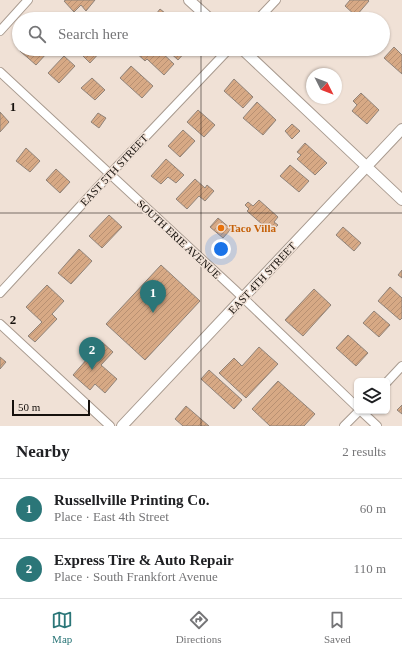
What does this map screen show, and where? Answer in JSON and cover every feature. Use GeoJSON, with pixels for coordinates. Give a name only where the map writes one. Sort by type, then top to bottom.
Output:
{"type":"FeatureCollection","features":[{"type":"Feature","properties":{"kind":"street"},"geometry":{"type":"LineString","coordinates":[[17,12],[28,0]]}},
{"type":"Feature","properties":{"kind":"street"},"geometry":{"type":"LineString","coordinates":[[189,0],[202,12]]}},
{"type":"Feature","properties":{"kind":"street"},"geometry":{"type":"LineString","coordinates":[[265,12],[276,0]]}},
{"type":"Feature","properties":{"kind":"street"},"geometry":{"type":"LineString","coordinates":[[0,30],[12,17]]}},
{"type":"Feature","properties":{"kind":"street","name":"EAST 5TH STREET"},"geometry":{"type":"LineString","coordinates":[[0,293],[222,56]]}},
{"type":"Feature","properties":{"kind":"street"},"geometry":{"type":"LineString","coordinates":[[249,56],[402,200]]}},
{"type":"Feature","properties":{"kind":"street","name":"SOUTH ERIE AVENUE"},"geometry":{"type":"LineString","coordinates":[[0,72],[243,298],[354,404]]}},
{"type":"Feature","properties":{"kind":"street","name":"EAST 4TH STREET"},"geometry":{"type":"LineString","coordinates":[[122,426],[402,129]]}},
{"type":"Feature","properties":{"kind":"street"},"geometry":{"type":"LineString","coordinates":[[0,324],[110,426]]}},
{"type":"Feature","properties":{"kind":"street"},"geometry":{"type":"LineString","coordinates":[[390,379],[402,366]]}},
{"type":"Feature","properties":{"kind":"street"},"geometry":{"type":"LineString","coordinates":[[344,426],[357,414]]}},
{"type":"Feature","properties":{"kind":"street"},"geometry":{"type":"LineString","coordinates":[[363,414],[376,426]]}},
{"type":"Feature","properties":{"kind":"building"},"geometry":{"type":"Polygon","coordinates":[[[95,0],[86,11],[81,5],[74,12],[64,1],[95,0]]]}},
{"type":"Feature","properties":{"kind":"building"},"geometry":{"type":"Polygon","coordinates":[[[350,0],[369,1],[359,12],[352,12],[345,6],[350,0]]]}},
{"type":"Feature","properties":{"kind":"building"},"geometry":{"type":"Polygon","coordinates":[[[394,47],[402,55],[402,74],[384,58],[386,56],[390,56],[390,51],[394,47]]]}},
{"type":"Feature","properties":{"kind":"building"},"geometry":{"type":"Polygon","coordinates":[[[26,56],[44,56],[36,65],[26,56]]]}},
{"type":"Feature","properties":{"kind":"building"},"geometry":{"type":"Polygon","coordinates":[[[64,56],[75,66],[59,83],[48,73],[64,56]]]}},
{"type":"Feature","properties":{"kind":"building"},"geometry":{"type":"Polygon","coordinates":[[[83,56],[96,56],[90,63],[83,56]]]}},
{"type":"Feature","properties":{"kind":"building"},"geometry":{"type":"Polygon","coordinates":[[[140,56],[165,56],[174,64],[164,75],[147,59],[145,61],[140,56]]]}},
{"type":"Feature","properties":{"kind":"building"},"geometry":{"type":"Polygon","coordinates":[[[174,56],[182,56],[178,60],[174,56]]]}},
{"type":"Feature","properties":{"kind":"building"},"geometry":{"type":"Polygon","coordinates":[[[131,66],[153,86],[142,98],[120,78],[131,66]]]}},
{"type":"Feature","properties":{"kind":"building"},"geometry":{"type":"Polygon","coordinates":[[[92,78],[105,90],[95,100],[81,88],[92,78]]]}},
{"type":"Feature","properties":{"kind":"building"},"geometry":{"type":"Polygon","coordinates":[[[234,79],[253,97],[243,108],[224,91],[234,79]]]}},
{"type":"Feature","properties":{"kind":"building"},"geometry":{"type":"Polygon","coordinates":[[[361,93],[379,110],[367,124],[352,111],[357,105],[353,101],[361,93]]]}},
{"type":"Feature","properties":{"kind":"building"},"geometry":{"type":"Polygon","coordinates":[[[257,102],[276,120],[263,135],[243,118],[257,102]]]}},
{"type":"Feature","properties":{"kind":"building"},"geometry":{"type":"Polygon","coordinates":[[[198,110],[215,125],[204,137],[187,122],[198,110]]]}},
{"type":"Feature","properties":{"kind":"building"},"geometry":{"type":"Polygon","coordinates":[[[0,112],[9,122],[0,132],[0,112]]]}},
{"type":"Feature","properties":{"kind":"building"},"geometry":{"type":"Polygon","coordinates":[[[98,113],[106,118],[99,128],[91,122],[98,113]]]}},
{"type":"Feature","properties":{"kind":"building"},"geometry":{"type":"Polygon","coordinates":[[[292,124],[300,131],[292,139],[285,131],[292,124]]]}},
{"type":"Feature","properties":{"kind":"building"},"geometry":{"type":"Polygon","coordinates":[[[183,130],[195,141],[180,157],[168,146],[183,130]]]}},
{"type":"Feature","properties":{"kind":"building"},"geometry":{"type":"Polygon","coordinates":[[[305,143],[327,163],[315,175],[297,159],[301,155],[297,152],[305,143]]]}},
{"type":"Feature","properties":{"kind":"building"},"geometry":{"type":"Polygon","coordinates":[[[26,148],[40,161],[30,172],[16,161],[26,148]]]}},
{"type":"Feature","properties":{"kind":"building"},"geometry":{"type":"Polygon","coordinates":[[[166,159],[184,175],[176,183],[168,177],[161,184],[151,176],[166,159]]]}},
{"type":"Feature","properties":{"kind":"building"},"geometry":{"type":"Polygon","coordinates":[[[290,165],[309,181],[299,192],[280,176],[290,165]]]}},
{"type":"Feature","properties":{"kind":"building"},"geometry":{"type":"Polygon","coordinates":[[[56,169],[70,182],[60,193],[46,180],[56,169]]]}},
{"type":"Feature","properties":{"kind":"building"},"geometry":{"type":"Polygon","coordinates":[[[195,179],[205,188],[207,185],[214,191],[205,201],[199,196],[187,209],[176,199],[195,179]]]}},
{"type":"Feature","properties":{"kind":"building"},"geometry":{"type":"Polygon","coordinates":[[[259,200],[278,217],[274,222],[278,225],[271,232],[247,211],[249,209],[245,205],[248,202],[253,206],[259,200]]]}},
{"type":"Feature","properties":{"kind":"building"},"geometry":{"type":"Polygon","coordinates":[[[109,215],[122,227],[102,248],[89,236],[109,215]]]}},
{"type":"Feature","properties":{"kind":"building","name":"Taco Villa"},"geometry":{"type":"Polygon","coordinates":[[[218,218],[231,229],[223,238],[210,227],[218,218]]]}},
{"type":"Feature","properties":{"kind":"building"},"geometry":{"type":"Polygon","coordinates":[[[343,227],[361,243],[354,251],[336,235],[343,227]]]}},
{"type":"Feature","properties":{"kind":"building"},"geometry":{"type":"Polygon","coordinates":[[[79,249],[92,261],[71,284],[58,273],[79,249]]]}},
{"type":"Feature","properties":{"kind":"building"},"geometry":{"type":"Polygon","coordinates":[[[161,265],[200,301],[145,360],[106,324],[161,265]]]}},
{"type":"Feature","properties":{"kind":"building"},"geometry":{"type":"Polygon","coordinates":[[[402,270],[402,278],[398,275],[402,270]]]}},
{"type":"Feature","properties":{"kind":"building"},"geometry":{"type":"Polygon","coordinates":[[[47,285],[64,301],[52,314],[57,319],[35,342],[28,336],[42,322],[26,307],[47,285]]]}},
{"type":"Feature","properties":{"kind":"building"},"geometry":{"type":"Polygon","coordinates":[[[390,287],[402,298],[402,318],[400,320],[378,301],[390,287]]]}},
{"type":"Feature","properties":{"kind":"building"},"geometry":{"type":"Polygon","coordinates":[[[314,289],[331,305],[303,336],[285,320],[314,289]]]}},
{"type":"Feature","properties":{"kind":"building"},"geometry":{"type":"Polygon","coordinates":[[[374,311],[390,325],[379,337],[363,323],[374,311]]]}},
{"type":"Feature","properties":{"kind":"building"},"geometry":{"type":"Polygon","coordinates":[[[348,335],[368,353],[356,366],[336,348],[348,335]]]}},
{"type":"Feature","properties":{"kind":"building"},"geometry":{"type":"Polygon","coordinates":[[[102,342],[113,352],[101,365],[117,379],[105,393],[95,384],[90,390],[73,375],[102,342]]]}},
{"type":"Feature","properties":{"kind":"building"},"geometry":{"type":"Polygon","coordinates":[[[259,347],[278,364],[246,398],[219,373],[234,358],[242,366],[259,347]]]}},
{"type":"Feature","properties":{"kind":"building"},"geometry":{"type":"Polygon","coordinates":[[[0,357],[6,362],[0,369],[0,357]]]}},
{"type":"Feature","properties":{"kind":"building"},"geometry":{"type":"Polygon","coordinates":[[[209,370],[242,400],[234,409],[201,379],[209,370]]]}},
{"type":"Feature","properties":{"kind":"building"},"geometry":{"type":"Polygon","coordinates":[[[278,381],[315,414],[304,426],[270,426],[252,409],[278,381]]]}},
{"type":"Feature","properties":{"kind":"building"},"geometry":{"type":"Polygon","coordinates":[[[402,405],[402,414],[397,410],[402,405]]]}},
{"type":"Feature","properties":{"kind":"building"},"geometry":{"type":"Polygon","coordinates":[[[186,406],[209,426],[183,426],[175,419],[186,406]]]}},
{"type":"Feature","properties":{"kind":"place","name":"Taco Villa"},"geometry":{"type":"Point","coordinates":[221,228]}},
{"type":"Feature","properties":{"kind":"place","name":"Russellville Printing Co."},"geometry":{"type":"Point","coordinates":[153,313]}},
{"type":"Feature","properties":{"kind":"place","name":"Express Tire & Auto Repair"},"geometry":{"type":"Point","coordinates":[92,370]}}]}
